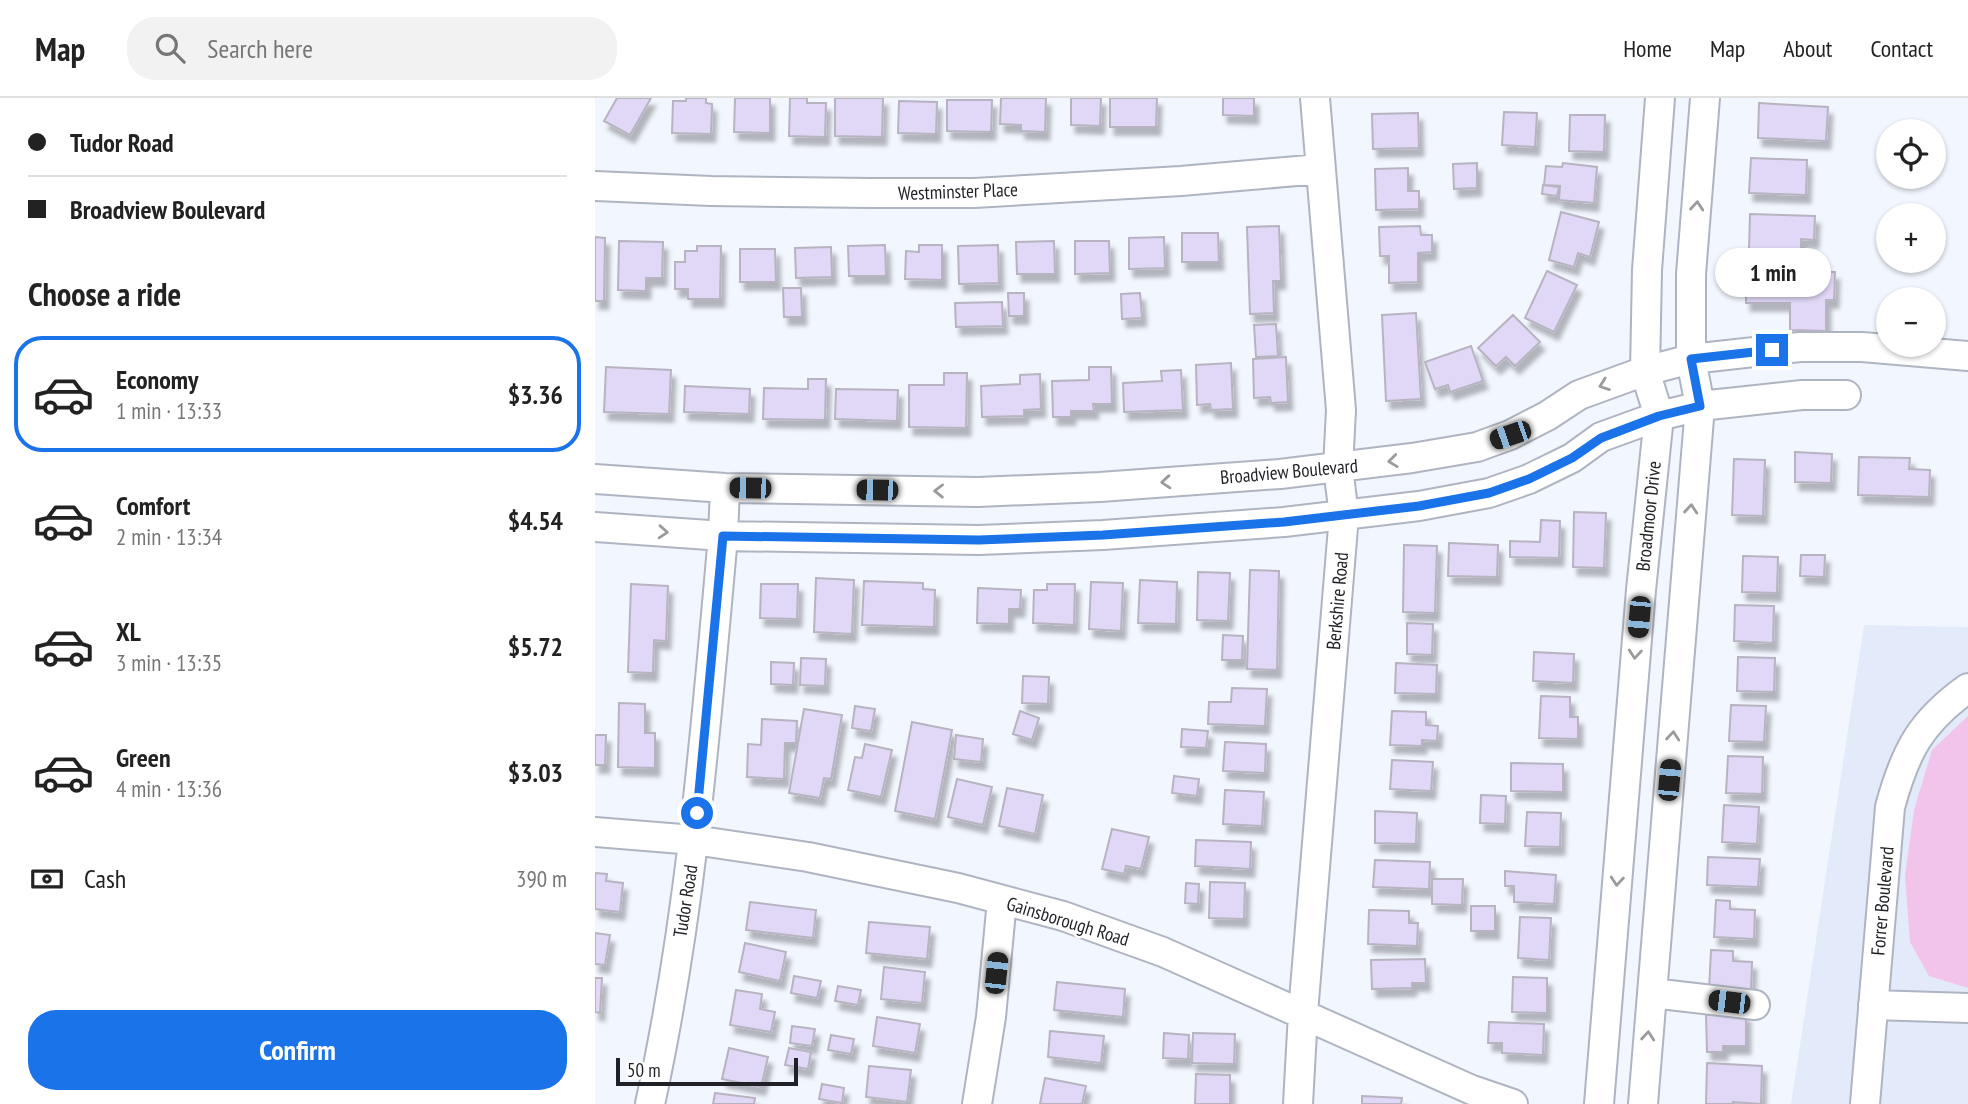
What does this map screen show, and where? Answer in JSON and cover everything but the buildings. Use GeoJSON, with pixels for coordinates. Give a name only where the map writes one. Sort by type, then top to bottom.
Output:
{"type":"FeatureCollection","features":[{"type":"Feature","properties":{"kind":"street","name":"Berkshire Road"},"geometry":{"type":"LineString","coordinates":[[1298,1104],[1303,1013],[1344,515],[1339,468],[1341,410],[1315,98]]}},
{"type":"Feature","properties":{"kind":"street","name":"Broadmoor Drive"},"geometry":{"type":"LineString","coordinates":[[1643,1104],[1652,993],[1680,411],[1647,270],[1660,98]]}},
{"type":"Feature","properties":{"kind":"street","name":"Broadmoor Drive"},"geometry":{"type":"LineString","coordinates":[[1599,1104],[1641,590],[1680,411],[1668,365],[1691,274],[1705,98]]}},
{"type":"Feature","properties":{"kind":"street","name":"Westminster Place"},"geometry":{"type":"LineString","coordinates":[[595,186],[871,194],[974,193],[1181,181],[1320,169]]}},
{"type":"Feature","properties":{"kind":"street","name":"Broadview Boulevard"},"geometry":{"type":"LineString","coordinates":[[595,479],[725,488],[978,492],[1100,487],[1280,474],[1477,447],[1510,435],[1547,416],[1579,395],[1668,365],[1800,347],[1848,347],[1966,356]]}},
{"type":"Feature","properties":{"kind":"street"},"geometry":{"type":"LineString","coordinates":[[595,527],[723,536],[979,540],[1103,535],[1284,522],[1419,506],[1489,493],[1529,479],[1572,458],[1601,438],[1680,411],[1802,395],[1846,395]]}},
{"type":"Feature","properties":{"kind":"street","name":"Tudor Road"},"geometry":{"type":"LineString","coordinates":[[650,1104],[671,994],[694,840],[723,536],[725,488]]}},
{"type":"Feature","properties":{"kind":"street","name":"Forrer Boulevard"},"geometry":{"type":"LineString","coordinates":[[1864,1104],[1890,807],[1900,771],[1917,738],[1939,710],[1968,688]]}},
{"type":"Feature","properties":{"kind":"street","name":"Gainsborough Road"},"geometry":{"type":"LineString","coordinates":[[595,832],[694,840],[808,856],[1063,916],[1163,951],[1472,1090],[1513,1104]]}},
{"type":"Feature","properties":{"kind":"street"},"geometry":{"type":"LineString","coordinates":[[977,1104],[991,1017],[1002,900]]}},
{"type":"Feature","properties":{"kind":"street"},"geometry":{"type":"LineString","coordinates":[[1652,993],[1755,1006]]}},
{"type":"Feature","properties":{"kind":"street"},"geometry":{"type":"LineString","coordinates":[[1873,1005],[1968,1008]]}},
{"type":"Feature","properties":{"kind":"shaded area"},"geometry":{"type":"Polygon","coordinates":[[[1864,625],[1968,627],[1968,1104],[1791,1104],[1864,625]]]}},
{"type":"Feature","properties":{"kind":"shaded area"},"geometry":{"type":"Polygon","coordinates":[[[1968,716],[1968,988],[1929,976],[1910,942],[1905,876],[1914,810],[1932,750],[1968,716]]]}},
{"type":"Feature","properties":{"kind":"route"},"geometry":{"type":"LineString","coordinates":[[697,813],[723,536],[979,540],[1103,535],[1284,522],[1419,506],[1489,493],[1529,479],[1572,458],[1601,438],[1659,416],[1700,406],[1691,359],[1772,350]]}}]}
